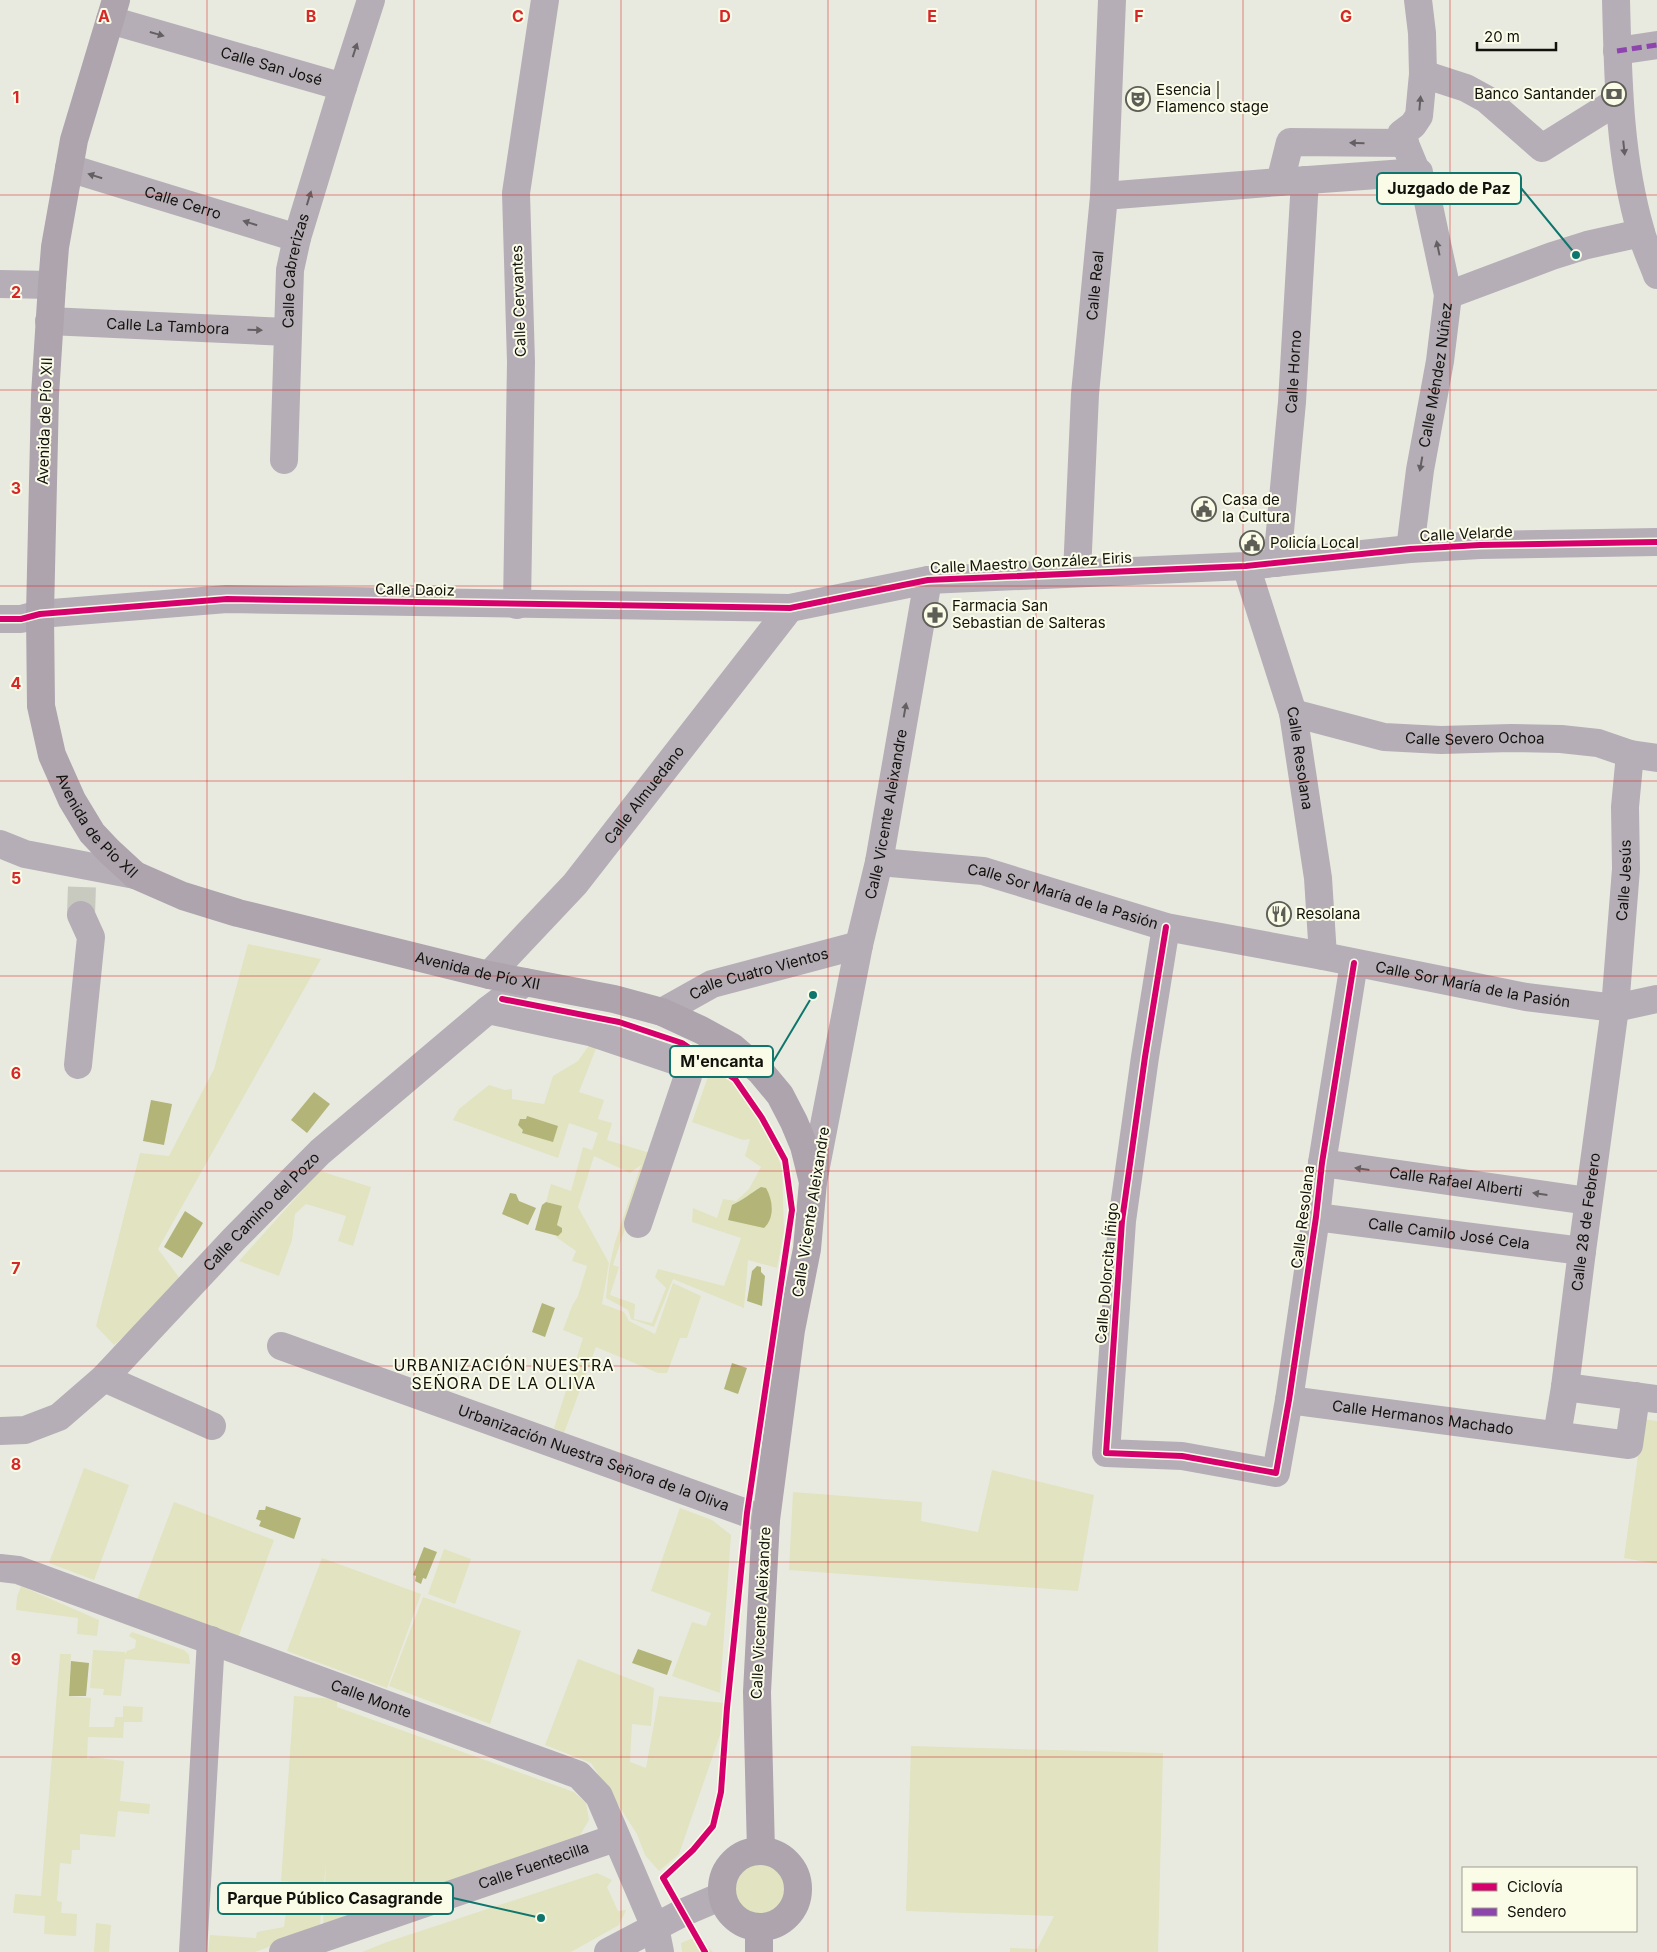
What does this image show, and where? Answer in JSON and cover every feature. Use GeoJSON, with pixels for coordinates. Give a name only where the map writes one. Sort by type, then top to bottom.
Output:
{"type":"FeatureCollection","features":[{"type":"Feature","properties":{"kind":"main road","name":"Avenida de Pío XII"},"geometry":{"type":"LineString","coordinates":[[113,10],[74,140],[55,247],[45,395],[40,614],[41,706],[52,754],[72,800],[92,833],[135,875],[184,896],[238,913],[489,974],[614,999],[662,1012],[701,1030],[732,1047],[760,1071],[780,1095],[804,1146],[813,1182]]}},
{"type":"Feature","properties":{"kind":"main road","name":"Calle Vicente Aleixandre"},"geometry":{"type":"LineString","coordinates":[[761,1851],[757,1692],[766,1520],[791,1330],[806,1249],[813,1182]]}},
{"type":"Feature","properties":{"kind":"main road"},"geometry":{"type":"LineString","coordinates":[[761,1851],[779,1855],[788,1862],[795,1873],[798,1885],[797,1898],[792,1910],[783,1920],[772,1925],[759,1940],[746,1924],[735,1918],[727,1908],[722,1896],[724,1877],[733,1861],[743,1854],[761,1851]]}},
{"type":"Feature","properties":{"kind":"street"},"geometry":{"type":"LineString","coordinates":[[343,87],[371,0]]}},
{"type":"Feature","properties":{"kind":"street","name":"Calle Cervantes"},"geometry":{"type":"LineString","coordinates":[[517,605],[521,362],[516,193],[546,0]]}},
{"type":"Feature","properties":{"kind":"street","name":"Calle Real"},"geometry":{"type":"LineString","coordinates":[[1077,573],[1085,394],[1104,196],[1112,0]]}},
{"type":"Feature","properties":{"kind":"street"},"geometry":{"type":"LineString","coordinates":[[1405,143],[1401,134],[1413,126],[1419,116],[1423,74],[1422,33],[1418,0]]}},
{"type":"Feature","properties":{"kind":"street"},"geometry":{"type":"LineString","coordinates":[[1616,0],[1619,100],[1626,163],[1641,233],[1657,275]]}},
{"type":"Feature","properties":{"kind":"street","name":"Calle San José"},"geometry":{"type":"LineString","coordinates":[[113,10],[343,87]]}},
{"type":"Feature","properties":{"kind":"street"},"geometry":{"type":"LineString","coordinates":[[1617,51],[1657,45]]}},
{"type":"Feature","properties":{"kind":"street"},"geometry":{"type":"LineString","coordinates":[[1423,74],[1466,88],[1486,99],[1542,148],[1619,100]]}},
{"type":"Feature","properties":{"kind":"street","name":"Calle Cabrerizas"},"geometry":{"type":"LineString","coordinates":[[284,460],[290,270],[297,238],[343,87]]}},
{"type":"Feature","properties":{"kind":"street","name":"Calle Horno"},"geometry":{"type":"LineString","coordinates":[[1277,563],[1292,402],[1293,181],[1290,142],[1405,143]]}},
{"type":"Feature","properties":{"kind":"street","name":"Calle Méndez Núñez"},"geometry":{"type":"LineString","coordinates":[[1405,143],[1419,172],[1427,197],[1448,295],[1440,361],[1420,470],[1410,549]]}},
{"type":"Feature","properties":{"kind":"street","name":"Calle Cerro"},"geometry":{"type":"LineString","coordinates":[[69,168],[297,238]]}},
{"type":"Feature","properties":{"kind":"street"},"geometry":{"type":"LineString","coordinates":[[1104,196],[1419,172]]}},
{"type":"Feature","properties":{"kind":"street"},"geometry":{"type":"LineString","coordinates":[[1448,295],[1552,256],[1587,245],[1641,233]]}},
{"type":"Feature","properties":{"kind":"street"},"geometry":{"type":"LineString","coordinates":[[0,284],[52,285]]}},
{"type":"Feature","properties":{"kind":"street","name":"Calle La Tambora"},"geometry":{"type":"LineString","coordinates":[[49,321],[287,332]]}},
{"type":"Feature","properties":{"kind":"street","name":"Calle Velarde"},"geometry":{"type":"LineString","coordinates":[[1277,563],[1410,549],[1480,545],[1657,542]]}},
{"type":"Feature","properties":{"kind":"street","name":"Calle Maestro González Eiris"},"geometry":{"type":"LineString","coordinates":[[790,608],[928,580],[1277,563]]}},
{"type":"Feature","properties":{"kind":"street","name":"Calle Resolana"},"geometry":{"type":"LineString","coordinates":[[1246,566],[1293,713],[1318,878],[1323,956]]}},
{"type":"Feature","properties":{"kind":"street","name":"Calle Vicente Aleixandre"},"geometry":{"type":"LineString","coordinates":[[813,1182],[859,945],[879,862],[928,580]]}},
{"type":"Feature","properties":{"kind":"street","name":"Calle Daoiz"},"geometry":{"type":"LineString","coordinates":[[0,620],[21,619],[40,614],[228,599],[790,608]]}},
{"type":"Feature","properties":{"kind":"street","name":"Calle Almuedano"},"geometry":{"type":"LineString","coordinates":[[489,974],[575,884],[790,608]]}},
{"type":"Feature","properties":{"kind":"street","name":"Calle Severo Ochoa"},"geometry":{"type":"LineString","coordinates":[[1293,713],[1384,737],[1441,740],[1561,739],[1598,743],[1630,754],[1657,758]]}},
{"type":"Feature","properties":{"kind":"street","name":"Calle Jesús"},"geometry":{"type":"LineString","coordinates":[[1615,1008],[1626,869],[1625,807],[1630,754]]}},
{"type":"Feature","properties":{"kind":"street"},"geometry":{"type":"LineString","coordinates":[[0,844],[82,875],[135,875]]}},
{"type":"Feature","properties":{"kind":"street","name":"Calle Sor María de la Pasión"},"geometry":{"type":"LineString","coordinates":[[879,862],[983,872],[1166,927],[1323,956],[1526,998],[1615,1008],[1657,999]]}},
{"type":"Feature","properties":{"kind":"street"},"geometry":{"type":"LineString","coordinates":[[78,1065],[91,937],[81,915]]}},
{"type":"Feature","properties":{"kind":"street","name":"Calle Dolorcita Íñigo"},"geometry":{"type":"LineString","coordinates":[[1166,927],[1145,1057],[1122,1221],[1106,1452],[1182,1456],[1276,1473]]}},
{"type":"Feature","properties":{"kind":"street","name":"Calle Cuatro Vientos"},"geometry":{"type":"LineString","coordinates":[[662,1012],[712,984],[859,945]]}},
{"type":"Feature","properties":{"kind":"street","name":"Calle Resolana"},"geometry":{"type":"LineString","coordinates":[[1276,1473],[1289,1400],[1322,1164],[1354,963]]}},
{"type":"Feature","properties":{"kind":"street","name":"Calle Camino del Pozo"},"geometry":{"type":"LineString","coordinates":[[0,1431],[25,1430],[59,1417],[104,1378],[234,1239],[320,1152],[488,1010],[525,982]]}},
{"type":"Feature","properties":{"kind":"street","name":"Calle 28 de Febrero"},"geometry":{"type":"LineString","coordinates":[[1557,1435],[1615,1008]]}},
{"type":"Feature","properties":{"kind":"street"},"geometry":{"type":"LineString","coordinates":[[488,1010],[590,1032],[676,1061],[686,1067],[688,1076],[638,1224]]}},
{"type":"Feature","properties":{"kind":"street","name":"Calle Rafael Alberti"},"geometry":{"type":"LineString","coordinates":[[1322,1164],[1588,1201]]}},
{"type":"Feature","properties":{"kind":"street","name":"Calle Camilo José Cela"},"geometry":{"type":"LineString","coordinates":[[1316,1217],[1582,1251]]}},
{"type":"Feature","properties":{"kind":"street","name":"Urbanización Nuestra Señora de la Oliva"},"geometry":{"type":"LineString","coordinates":[[281,1346],[766,1520]]}},
{"type":"Feature","properties":{"kind":"street"},"geometry":{"type":"LineString","coordinates":[[104,1378],[212,1426]]}},
{"type":"Feature","properties":{"kind":"street"},"geometry":{"type":"LineString","coordinates":[[1565,1387],[1646,1397]]}},
{"type":"Feature","properties":{"kind":"street","name":"Calle Hermanos Machado"},"geometry":{"type":"LineString","coordinates":[[1289,1400],[1629,1445],[1646,1397]]}},
{"type":"Feature","properties":{"kind":"street","name":"Calle Monte"},"geometry":{"type":"LineString","coordinates":[[0,1568],[18,1570],[579,1775],[599,1796],[657,1940]]}},
{"type":"Feature","properties":{"kind":"street"},"geometry":{"type":"LineString","coordinates":[[193,1952],[211,1640]]}},
{"type":"Feature","properties":{"kind":"street","name":"Calle Fuentecilla"},"geometry":{"type":"LineString","coordinates":[[283,1952],[616,1838]]}},
{"type":"Feature","properties":{"kind":"street"},"geometry":{"type":"LineString","coordinates":[[608,1952],[657,1940],[690,1908],[722,1896]]}},
{"type":"Feature","properties":{"kind":"shaded area"},"geometry":{"type":"Polygon","coordinates":[[[248,944],[321,959],[158,1249],[184,1284],[114,1345],[96,1326],[140,1153],[169,1156],[214,1069],[248,944]]]}},
{"type":"Feature","properties":{"kind":"shaded area"},"geometry":{"type":"Polygon","coordinates":[[[590,1044],[597,1046],[579,1092],[604,1100],[598,1119],[612,1123],[607,1140],[650,1153],[613,1265],[619,1267],[610,1295],[635,1304],[634,1319],[652,1323],[666,1288],[655,1277],[658,1269],[724,1286],[741,1238],[692,1222],[693,1208],[717,1218],[723,1199],[736,1201],[749,1189],[761,1167],[745,1156],[750,1139],[743,1140],[692,1122],[710,1071],[738,1084],[764,1121],[782,1168],[784,1231],[777,1268],[748,1260],[744,1308],[673,1279],[654,1327],[631,1319],[628,1310],[606,1298],[609,1268],[615,1242],[641,1165],[630,1173],[594,1156],[578,1207],[609,1263],[602,1304],[624,1312],[629,1321],[655,1334],[673,1283],[701,1296],[687,1338],[680,1338],[667,1373],[658,1373],[596,1347],[564,1433],[554,1428],[583,1338],[563,1330],[578,1296],[587,1266],[572,1261],[576,1251],[556,1237],[562,1232],[562,1228],[557,1225],[562,1206],[546,1202],[551,1184],[571,1191],[583,1147],[592,1150],[598,1133],[569,1123],[558,1158],[453,1120],[459,1109],[489,1085],[505,1090],[512,1089],[512,1099],[544,1104],[553,1076],[578,1061],[590,1044]]]}},
{"type":"Feature","properties":{"kind":"shaded area"},"geometry":{"type":"Polygon","coordinates":[[[314,1092],[330,1104],[307,1133],[291,1120],[314,1092]]]}},
{"type":"Feature","properties":{"kind":"shaded area"},"geometry":{"type":"Polygon","coordinates":[[[151,1100],[172,1104],[164,1145],[143,1141],[151,1100]]]}},
{"type":"Feature","properties":{"kind":"shaded area"},"geometry":{"type":"Polygon","coordinates":[[[527,1116],[558,1126],[553,1142],[522,1133],[523,1130],[518,1125],[520,1119],[526,1119],[527,1116]]]}},
{"type":"Feature","properties":{"kind":"shaded area"},"geometry":{"type":"Polygon","coordinates":[[[320,1171],[371,1187],[353,1246],[338,1241],[346,1216],[306,1204],[295,1214],[292,1240],[279,1276],[239,1261],[320,1171]]]}},
{"type":"Feature","properties":{"kind":"shaded area"},"geometry":{"type":"Polygon","coordinates":[[[761,1187],[766,1188],[772,1209],[768,1224],[764,1228],[728,1220],[732,1205],[761,1187]]]}},
{"type":"Feature","properties":{"kind":"shaded area"},"geometry":{"type":"Polygon","coordinates":[[[510,1193],[516,1194],[519,1201],[536,1208],[528,1225],[502,1214],[510,1193]]]}},
{"type":"Feature","properties":{"kind":"shaded area"},"geometry":{"type":"Polygon","coordinates":[[[546,1202],[562,1206],[557,1225],[562,1228],[562,1232],[558,1236],[535,1230],[542,1205],[546,1202]]]}},
{"type":"Feature","properties":{"kind":"shaded area"},"geometry":{"type":"Polygon","coordinates":[[[185,1211],[203,1223],[182,1258],[164,1247],[185,1211]]]}},
{"type":"Feature","properties":{"kind":"shaded area"},"geometry":{"type":"Polygon","coordinates":[[[757,1266],[761,1267],[761,1272],[765,1276],[762,1306],[747,1301],[752,1271],[757,1266]]]}},
{"type":"Feature","properties":{"kind":"shaded area"},"geometry":{"type":"Polygon","coordinates":[[[542,1303],[555,1308],[545,1337],[532,1332],[542,1303]]]}},
{"type":"Feature","properties":{"kind":"shaded area"},"geometry":{"type":"Polygon","coordinates":[[[732,1363],[747,1368],[738,1394],[724,1389],[732,1363]]]}},
{"type":"Feature","properties":{"kind":"shaded area"},"geometry":{"type":"Polygon","coordinates":[[[1643,1419],[1657,1421],[1657,1564],[1624,1558],[1643,1419]]]}},
{"type":"Feature","properties":{"kind":"shaded area"},"geometry":{"type":"Polygon","coordinates":[[[84,1468],[129,1485],[94,1580],[49,1563],[84,1468]]]}},
{"type":"Feature","properties":{"kind":"shaded area"},"geometry":{"type":"Polygon","coordinates":[[[992,1470],[1094,1495],[1078,1591],[789,1570],[793,1492],[922,1502],[921,1521],[978,1532],[992,1470]]]}},
{"type":"Feature","properties":{"kind":"shaded area"},"geometry":{"type":"Polygon","coordinates":[[[174,1502],[274,1540],[238,1638],[137,1600],[174,1502]]]}},
{"type":"Feature","properties":{"kind":"shaded area"},"geometry":{"type":"Polygon","coordinates":[[[266,1506],[301,1518],[294,1539],[259,1526],[261,1521],[256,1519],[259,1510],[265,1510],[266,1506]]]}},
{"type":"Feature","properties":{"kind":"shaded area"},"geometry":{"type":"Polygon","coordinates":[[[680,1508],[712,1520],[731,1535],[720,1693],[672,1676],[692,1622],[706,1626],[711,1613],[651,1591],[680,1508]]]}},
{"type":"Feature","properties":{"kind":"shaded area"},"geometry":{"type":"Polygon","coordinates":[[[424,1547],[437,1552],[426,1579],[423,1578],[421,1584],[415,1581],[416,1576],[413,1575],[424,1547]]]}},
{"type":"Feature","properties":{"kind":"shaded area"},"geometry":{"type":"Polygon","coordinates":[[[444,1549],[471,1559],[455,1604],[428,1594],[444,1549]]]}},
{"type":"Feature","properties":{"kind":"shaded area"},"geometry":{"type":"Polygon","coordinates":[[[322,1558],[421,1594],[387,1688],[287,1651],[322,1558]]]}},
{"type":"Feature","properties":{"kind":"shaded area"},"geometry":{"type":"Polygon","coordinates":[[[21,1586],[99,1620],[97,1636],[77,1634],[78,1618],[16,1610],[17,1597],[21,1586]]]}},
{"type":"Feature","properties":{"kind":"shaded area"},"geometry":{"type":"Polygon","coordinates":[[[423,1597],[521,1631],[490,1724],[389,1686],[423,1597]]]}},
{"type":"Feature","properties":{"kind":"shaded area"},"geometry":{"type":"Polygon","coordinates":[[[132,1632],[184,1650],[189,1655],[190,1664],[125,1659],[121,1696],[103,1695],[104,1689],[90,1688],[93,1650],[125,1652],[125,1655],[127,1651],[135,1648],[136,1640],[129,1636],[132,1632]]]}},
{"type":"Feature","properties":{"kind":"shaded area"},"geometry":{"type":"Polygon","coordinates":[[[638,1649],[672,1661],[667,1675],[632,1663],[638,1649]]]}},
{"type":"Feature","properties":{"kind":"shaded area"},"geometry":{"type":"Polygon","coordinates":[[[60,1654],[71,1654],[69,1696],[91,1698],[89,1727],[114,1727],[115,1717],[123,1717],[123,1706],[143,1707],[142,1722],[124,1722],[123,1738],[88,1737],[87,1759],[91,1757],[124,1761],[120,1801],[150,1804],[149,1814],[118,1811],[115,1837],[80,1834],[80,1850],[72,1850],[71,1864],[60,1863],[57,1901],[62,1902],[61,1913],[77,1914],[76,1936],[44,1934],[45,1916],[13,1913],[15,1894],[41,1896],[60,1654]]]}},
{"type":"Feature","properties":{"kind":"shaded area"},"geometry":{"type":"Polygon","coordinates":[[[578,1659],[654,1688],[651,1726],[632,1724],[630,1762],[646,1768],[659,1696],[724,1703],[720,1735],[679,1854],[659,1871],[645,1855],[637,1834],[591,1763],[545,1745],[578,1659]]]}},
{"type":"Feature","properties":{"kind":"shaded area"},"geometry":{"type":"Polygon","coordinates":[[[71,1661],[89,1663],[86,1696],[69,1696],[71,1661]]]}},
{"type":"Feature","properties":{"kind":"shaded area"},"geometry":{"type":"Polygon","coordinates":[[[294,1696],[337,1699],[337,1707],[574,1792],[586,1803],[589,1820],[580,1835],[323,1925],[326,1863],[324,1884],[281,1881],[294,1696]]]}},
{"type":"Feature","properties":{"kind":"shaded area"},"geometry":{"type":"Polygon","coordinates":[[[911,1746],[1163,1753],[1158,1952],[1010,1952],[1010,1948],[1037,1949],[1054,1916],[906,1911],[911,1746]]]}},
{"type":"Feature","properties":{"kind":"shaded area"},"geometry":{"type":"Polygon","coordinates":[[[760,1857],[778,1863],[786,1871],[792,1889],[786,1907],[778,1915],[760,1921],[742,1915],[734,1907],[728,1889],[734,1871],[742,1863],[760,1857]]]}},
{"type":"Feature","properties":{"kind":"shaded area"},"geometry":{"type":"Polygon","coordinates":[[[597,1873],[612,1880],[607,1887],[618,1911],[626,1910],[619,1925],[571,1952],[362,1952],[387,1942],[597,1873]]]}},
{"type":"Feature","properties":{"kind":"shaded area"},"geometry":{"type":"Polygon","coordinates":[[[289,1890],[322,1891],[320,1928],[255,1952],[208,1952],[210,1935],[256,1938],[257,1932],[284,1927],[289,1890]]]}},
{"type":"Feature","properties":{"kind":"shaded area"},"geometry":{"type":"Polygon","coordinates":[[[96,1923],[111,1925],[109,1952],[94,1952],[96,1923]]]}},
{"type":"Feature","properties":{"kind":"shaded area"},"geometry":{"type":"Polygon","coordinates":[[[696,1937],[713,1952],[682,1952],[681,1943],[696,1937]]]}},
{"type":"Feature","properties":{"kind":"tunnel"},"geometry":{"type":"LineString","coordinates":[[81,915],[82,885]]}},
{"type":"Feature","properties":{"kind":"marked path"},"geometry":{"type":"LineString","coordinates":[[1617,51],[1657,45]]}},
{"type":"Feature","properties":{"kind":"cycle path"},"geometry":{"type":"LineString","coordinates":[[0,619],[21,619],[40,614],[227,599],[790,608],[928,580],[1246,566],[1410,549],[1480,545],[1657,542]]}},
{"type":"Feature","properties":{"kind":"cycle path"},"geometry":{"type":"LineString","coordinates":[[1166,927],[1145,1057],[1122,1221],[1106,1453],[1182,1456],[1276,1473],[1289,1400],[1316,1217],[1322,1163],[1354,963]]}},
{"type":"Feature","properties":{"kind":"cycle path"},"geometry":{"type":"LineString","coordinates":[[502,999],[619,1022],[682,1043],[735,1079],[762,1118],[785,1160],[792,1210],[747,1513],[727,1708],[721,1792],[713,1826],[693,1850],[663,1878],[705,1952]]}},
{"type":"Feature","properties":{"kind":"place","name":"Banco Santander"},"geometry":{"type":"Point","coordinates":[1614,94]}},
{"type":"Feature","properties":{"kind":"place","name":"Esencia | Flamenco stage"},"geometry":{"type":"Point","coordinates":[1138,99]}},
{"type":"Feature","properties":{"kind":"place","name":"Juzgado de Paz"},"geometry":{"type":"Point","coordinates":[1576,255]}},
{"type":"Feature","properties":{"kind":"place","name":"Casa de la Cultura"},"geometry":{"type":"Point","coordinates":[1204,509]}},
{"type":"Feature","properties":{"kind":"place","name":"Policía Local"},"geometry":{"type":"Point","coordinates":[1252,543]}},
{"type":"Feature","properties":{"kind":"place","name":"Farmacia San Sebastian de Salteras"},"geometry":{"type":"Point","coordinates":[935,615]}},
{"type":"Feature","properties":{"kind":"place","name":"Resolana"},"geometry":{"type":"Point","coordinates":[1279,914]}},
{"type":"Feature","properties":{"kind":"place","name":"M'encanta"},"geometry":{"type":"Point","coordinates":[813,995]}},
{"type":"Feature","properties":{"kind":"place","name":"Parque Público Casagrande"},"geometry":{"type":"Point","coordinates":[541,1918]}},
{"type":"Feature","properties":{"kind":"district","name":"URBANIZACIÓN NUESTRA SEÑORA DE LA OLIVA"},"geometry":{"type":"Point","coordinates":[504,1374]}}]}
